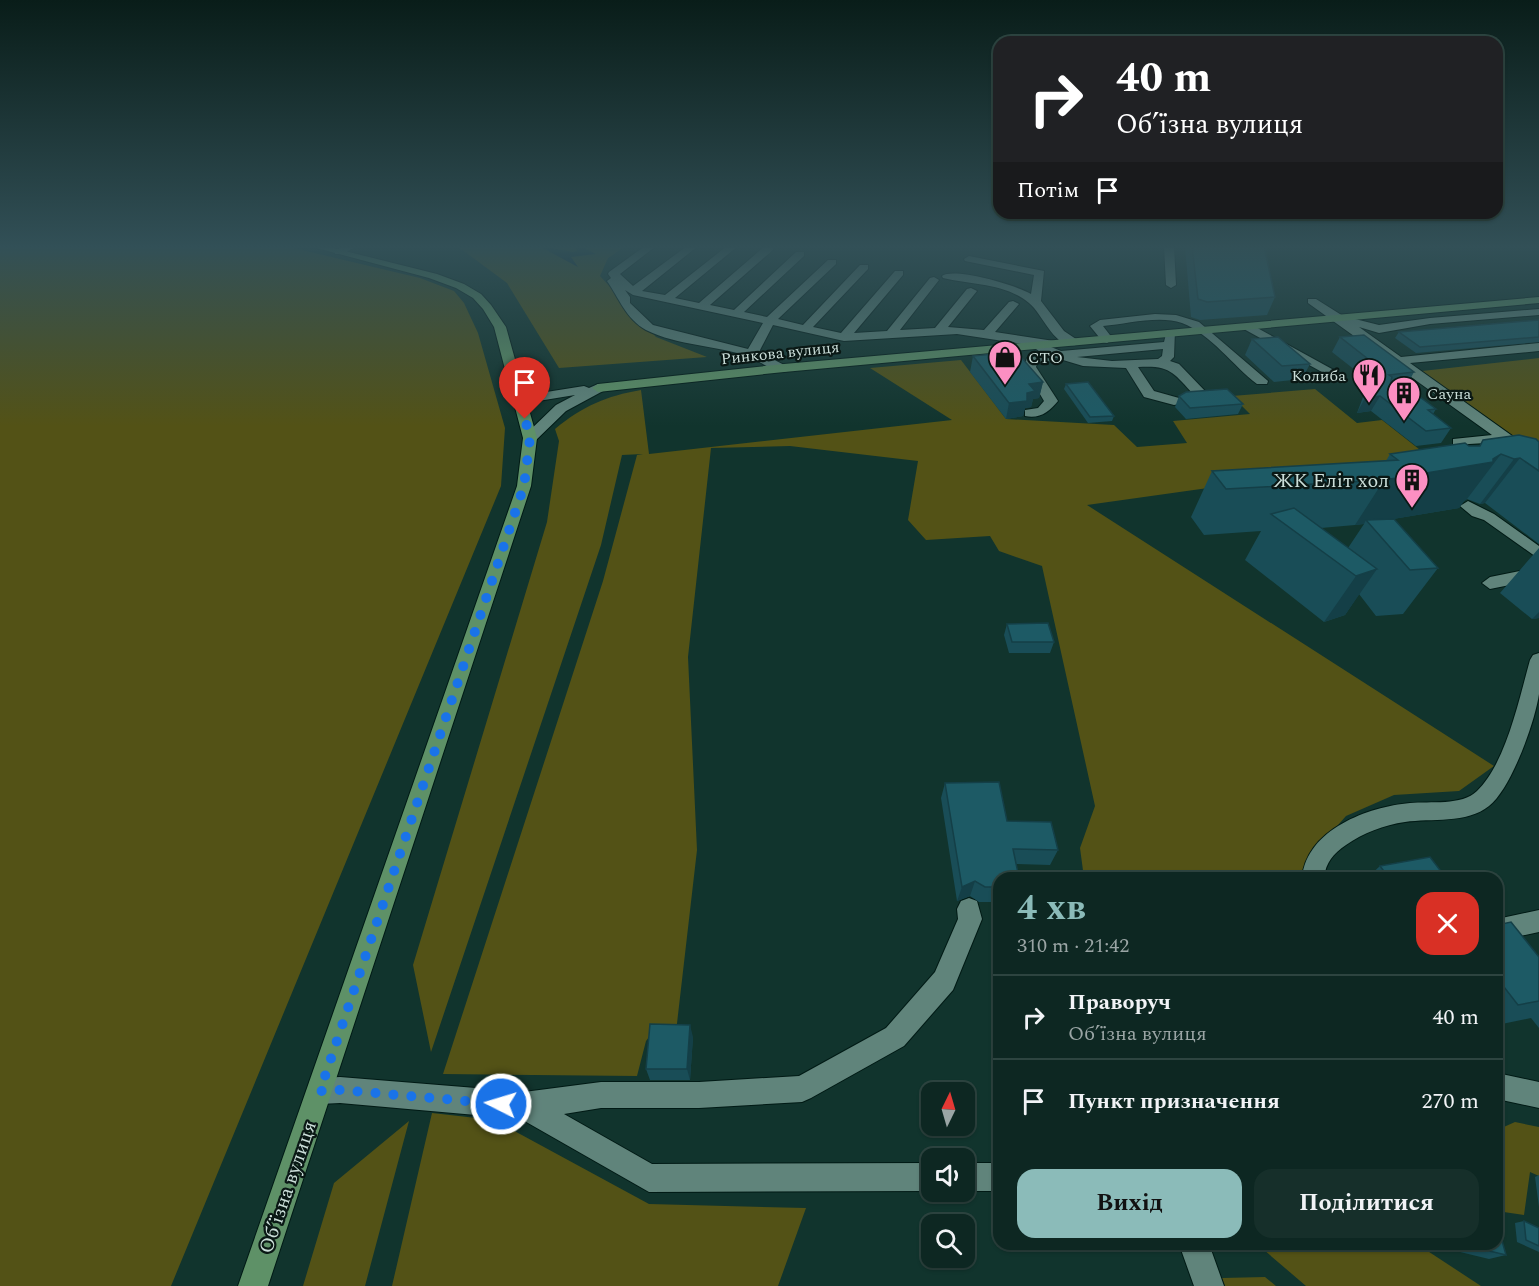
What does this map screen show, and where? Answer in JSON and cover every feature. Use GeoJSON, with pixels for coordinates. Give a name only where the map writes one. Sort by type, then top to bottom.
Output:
{"type":"FeatureCollection","features":[{"type":"Feature","properties":{"kind":"main road","name":"Обʼїзна вулиця"},"geometry":{"type":"LineString","coordinates":[[253,1286],[524,486],[530,438],[500,327],[484,306]]}},
{"type":"Feature","properties":{"kind":"main road","name":"Ринкова вулиця"},"geometry":{"type":"LineString","coordinates":[[598,388],[784,368],[1047,348],[1072,342],[1107,339],[1169,353],[1202,330],[1472,306]]}},
{"type":"Feature","properties":{"kind":"street"},"geometry":{"type":"LineString","coordinates":[[626,306],[649,327],[675,336],[752,354],[784,368]]}},
{"type":"Feature","properties":{"kind":"street"},"geometry":{"type":"LineString","coordinates":[[697,306],[844,337],[957,330],[988,333],[1047,348],[1101,366],[1129,364],[1169,353]]}},
{"type":"Feature","properties":{"kind":"street"},"geometry":{"type":"LineString","coordinates":[[736,314],[745,306]]}},
{"type":"Feature","properties":{"kind":"street"},"geometry":{"type":"LineString","coordinates":[[752,354],[756,341],[770,322],[787,306]]}},
{"type":"Feature","properties":{"kind":"street"},"geometry":{"type":"LineString","coordinates":[[805,329],[827,306]]}},
{"type":"Feature","properties":{"kind":"street"},"geometry":{"type":"LineString","coordinates":[[844,337],[871,306]]}},
{"type":"Feature","properties":{"kind":"street"},"geometry":{"type":"LineString","coordinates":[[889,336],[913,306]]}},
{"type":"Feature","properties":{"kind":"street"},"geometry":{"type":"LineString","coordinates":[[937,333],[959,306]]}},
{"type":"Feature","properties":{"kind":"street"},"geometry":{"type":"LineString","coordinates":[[988,333],[1011,306]]}},
{"type":"Feature","properties":{"kind":"street"},"geometry":{"type":"LineString","coordinates":[[1039,306],[1060,336],[1072,342]]}},
{"type":"Feature","properties":{"kind":"street"},"geometry":{"type":"LineString","coordinates":[[1320,306],[1503,438],[1536,458]]}},
{"type":"Feature","properties":{"kind":"street"},"geometry":{"type":"LineString","coordinates":[[1339,318],[1379,329],[1430,321],[1539,312]]}},
{"type":"Feature","properties":{"kind":"street"},"geometry":{"type":"LineString","coordinates":[[1107,339],[1096,326],[1100,323],[1182,319],[1202,330],[1243,369],[1262,381]]}},
{"type":"Feature","properties":{"kind":"street"},"geometry":{"type":"LineString","coordinates":[[1246,326],[1335,374]]}},
{"type":"Feature","properties":{"kind":"street"},"geometry":{"type":"LineString","coordinates":[[1397,361],[1539,347]]}},
{"type":"Feature","properties":{"kind":"street"},"geometry":{"type":"LineString","coordinates":[[1047,348],[1169,353]]}},
{"type":"Feature","properties":{"kind":"street"},"geometry":{"type":"LineString","coordinates":[[1016,363],[1047,358],[1047,348]]}},
{"type":"Feature","properties":{"kind":"street"},"geometry":{"type":"LineString","coordinates":[[1169,353],[1199,392]]}},
{"type":"Feature","properties":{"kind":"street"},"geometry":{"type":"LineString","coordinates":[[1030,406],[1050,404],[1047,392],[1032,373],[1031,361]]}},
{"type":"Feature","properties":{"kind":"street"},"geometry":{"type":"LineString","coordinates":[[1129,364],[1149,394],[1174,401]]}},
{"type":"Feature","properties":{"kind":"street","name":"Ринкова вулиця"},"geometry":{"type":"LineString","coordinates":[[520,399],[598,388]]}},
{"type":"Feature","properties":{"kind":"street","name":"Ринкова вулиця"},"geometry":{"type":"LineString","coordinates":[[530,438],[561,408],[598,388]]}},
{"type":"Feature","properties":{"kind":"street"},"geometry":{"type":"LineString","coordinates":[[1419,393],[1438,391]]}},
{"type":"Feature","properties":{"kind":"street"},"geometry":{"type":"LineString","coordinates":[[1458,442],[1503,438]]}},
{"type":"Feature","properties":{"kind":"street"},"geometry":{"type":"LineString","coordinates":[[1506,460],[1536,458]]}},
{"type":"Feature","properties":{"kind":"street"},"geometry":{"type":"LineString","coordinates":[[1468,506],[1477,513],[1490,517],[1539,554]]}},
{"type":"Feature","properties":{"kind":"street"},"geometry":{"type":"LineString","coordinates":[[1490,583],[1539,573]]}},
{"type":"Feature","properties":{"kind":"street"},"geometry":{"type":"LineString","coordinates":[[1312,872],[1320,850],[1349,832],[1402,813],[1460,808],[1481,801],[1491,789],[1516,736],[1539,660]]}},
{"type":"Feature","properties":{"kind":"street"},"geometry":{"type":"LineString","coordinates":[[320,1091],[340,1090],[524,1106],[601,1095],[699,1095],[802,1089],[895,1037],[944,981],[970,919],[969,909]]}},
{"type":"Feature","properties":{"kind":"street"},"geometry":{"type":"LineString","coordinates":[[1503,929],[1539,921]]}},
{"type":"Feature","properties":{"kind":"street"},"geometry":{"type":"LineString","coordinates":[[1503,1087],[1539,1095]]}},
{"type":"Feature","properties":{"kind":"street"},"geometry":{"type":"LineString","coordinates":[[524,1106],[649,1178],[921,1177]]}},
{"type":"Feature","properties":{"kind":"street"},"geometry":{"type":"LineString","coordinates":[[975,1177],[993,1176]]}},
{"type":"Feature","properties":{"kind":"street"},"geometry":{"type":"LineString","coordinates":[[1196,1250],[1209,1286]]}},
{"type":"Feature","properties":{"kind":"shaded area"},"geometry":{"type":"Polygon","coordinates":[[[0,306],[465,306],[478,333],[505,428],[501,486],[171,1286],[0,1286],[0,306]]]}},
{"type":"Feature","properties":{"kind":"shaded area"},"geometry":{"type":"Polygon","coordinates":[[[521,306],[628,306],[656,337],[707,357],[559,368],[521,306]]]}},
{"type":"Feature","properties":{"kind":"shaded area"},"geometry":{"type":"Polygon","coordinates":[[[1539,358],[1539,441],[1523,443],[1422,371],[1539,358]]]}},
{"type":"Feature","properties":{"kind":"shaded area"},"geometry":{"type":"Polygon","coordinates":[[[961,360],[1006,419],[1114,425],[1137,447],[1187,443],[1173,421],[1250,414],[1232,396],[1315,389],[1357,423],[1382,420],[1429,457],[1087,505],[1494,766],[1459,791],[1394,795],[1346,816],[1307,860],[1307,872],[1083,872],[1080,848],[1095,806],[1042,566],[999,551],[990,536],[926,540],[908,520],[918,461],[790,446],[711,448],[688,657],[697,850],[676,1032],[653,1032],[646,1041],[637,1076],[443,1074],[603,581],[637,455],[643,454],[622,455],[601,545],[431,1052],[413,965],[547,522],[559,441],[555,429],[595,403],[641,390],[649,454],[952,420],[870,368],[961,360]]]}},
{"type":"Feature","properties":{"kind":"shaded area"},"geometry":{"type":"Polygon","coordinates":[[[432,1113],[494,1120],[649,1204],[806,1208],[778,1286],[392,1286],[432,1113]]]}},
{"type":"Feature","properties":{"kind":"shaded area"},"geometry":{"type":"Polygon","coordinates":[[[409,1121],[365,1286],[303,1286],[334,1183],[409,1121]]]}},
{"type":"Feature","properties":{"kind":"shaded area"},"geometry":{"type":"Polygon","coordinates":[[[1515,1122],[1539,1127],[1539,1176],[1530,1172],[1524,1215],[1503,1212],[1503,1127],[1515,1122]]]}},
{"type":"Feature","properties":{"kind":"shaded area"},"geometry":{"type":"Polygon","coordinates":[[[1264,1250],[1426,1250],[1481,1286],[1306,1286],[1264,1250]]]}},
{"type":"Feature","properties":{"kind":"shaded area"},"geometry":{"type":"Polygon","coordinates":[[[1265,1277],[1276,1286],[1225,1286],[1222,1278],[1265,1277]]]}},
{"type":"Feature","properties":{"kind":"building"},"geometry":{"type":"Polygon","coordinates":[[[1539,320],[1539,337],[1420,347],[1399,332],[1539,320]]]}},
{"type":"Feature","properties":{"kind":"building"},"geometry":{"type":"Polygon","coordinates":[[[1364,335],[1414,372],[1389,375],[1392,377],[1390,385],[1405,386],[1436,409],[1428,410],[1451,428],[1426,431],[1380,396],[1365,398],[1377,366],[1340,337],[1364,335]]]}},
{"type":"Feature","properties":{"kind":"building"},"geometry":{"type":"Polygon","coordinates":[[[1278,337],[1310,364],[1282,366],[1252,339],[1278,337]]]}},
{"type":"Feature","properties":{"kind":"building"},"geometry":{"type":"Polygon","coordinates":[[[1003,353],[1006,359],[1014,364],[1021,357],[1043,382],[1029,384],[1035,391],[1027,393],[1027,401],[1009,403],[973,356],[1003,353]]]}},
{"type":"Feature","properties":{"kind":"building"},"geometry":{"type":"Polygon","coordinates":[[[1088,382],[1114,416],[1090,417],[1066,384],[1088,382]]]}},
{"type":"Feature","properties":{"kind":"building"},"geometry":{"type":"Polygon","coordinates":[[[1227,389],[1243,404],[1190,408],[1179,396],[1186,392],[1227,389]]]}},
{"type":"Feature","properties":{"kind":"building"},"geometry":{"type":"Polygon","coordinates":[[[1519,435],[1536,439],[1539,442],[1539,471],[1520,458],[1514,459],[1501,454],[1493,459],[1493,462],[1384,480],[1226,489],[1212,471],[1398,460],[1390,454],[1465,443],[1469,446],[1480,446],[1483,440],[1519,435]]]}},
{"type":"Feature","properties":{"kind":"building"},"geometry":{"type":"Polygon","coordinates":[[[1294,508],[1377,569],[1356,576],[1271,514],[1294,508]]]}},
{"type":"Feature","properties":{"kind":"building"},"geometry":{"type":"Polygon","coordinates":[[[1394,519],[1438,568],[1410,570],[1366,520],[1394,519]]]}},
{"type":"Feature","properties":{"kind":"building"},"geometry":{"type":"Polygon","coordinates":[[[1048,623],[1054,642],[1012,642],[1007,624],[1048,623]]]}},
{"type":"Feature","properties":{"kind":"building"},"geometry":{"type":"Polygon","coordinates":[[[999,782],[1007,821],[1051,822],[1058,850],[1013,849],[1018,872],[993,872],[993,887],[985,887],[975,881],[962,887],[945,783],[999,782]]]}},
{"type":"Feature","properties":{"kind":"building"},"geometry":{"type":"Polygon","coordinates":[[[1430,857],[1441,872],[1384,872],[1380,866],[1430,857]]]}},
{"type":"Feature","properties":{"kind":"building"},"geometry":{"type":"Polygon","coordinates":[[[1511,922],[1539,957],[1539,1001],[1518,1005],[1503,986],[1503,924],[1511,922]]]}},
{"type":"Feature","properties":{"kind":"building"},"geometry":{"type":"Polygon","coordinates":[[[650,1024],[690,1025],[687,1069],[646,1069],[650,1024]]]}},
{"type":"Feature","properties":{"kind":"building"},"geometry":{"type":"Polygon","coordinates":[[[1524,1221],[1539,1228],[1539,1246],[1526,1240],[1524,1221]]]}},
{"type":"Feature","properties":{"kind":"building"},"geometry":{"type":"Polygon","coordinates":[[[1503,1244],[1506,1255],[1485,1250],[1503,1250],[1503,1244]]]}},
{"type":"Feature","properties":{"kind":"place","name":"СТО"},"geometry":{"type":"Point","coordinates":[1005,386]}},
{"type":"Feature","properties":{"kind":"place","name":"Колиба"},"geometry":{"type":"Point","coordinates":[1369,404]}},
{"type":"Feature","properties":{"kind":"place","name":"Сауна"},"geometry":{"type":"Point","coordinates":[1404,422]}},
{"type":"Feature","properties":{"kind":"place","name":"ЖК Еліт хол"},"geometry":{"type":"Point","coordinates":[1412,509]}},
{"type":"Feature","properties":{"kind":"route"},"geometry":{"type":"LineString","coordinates":[[501,1104],[340,1090],[320,1091],[524,486],[530,438],[525,419]]}}]}
